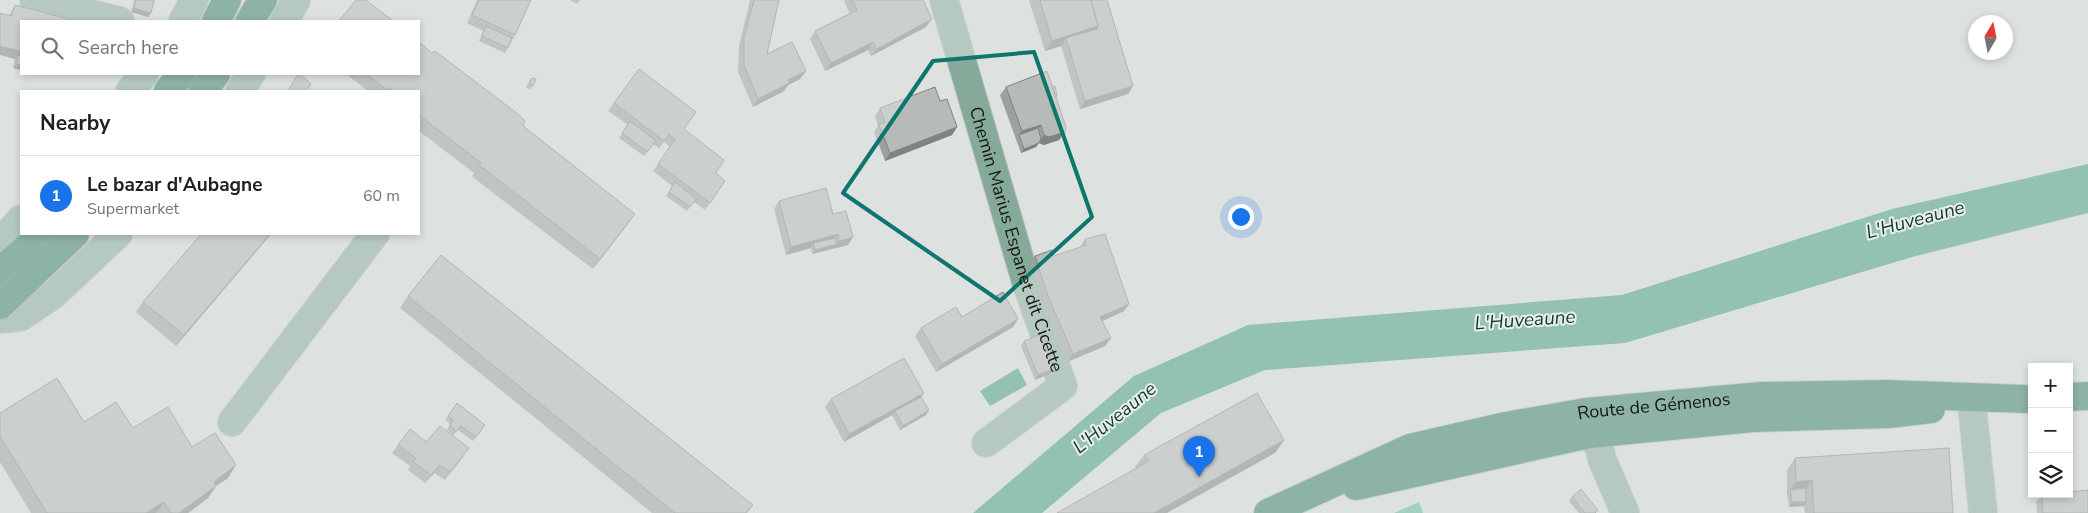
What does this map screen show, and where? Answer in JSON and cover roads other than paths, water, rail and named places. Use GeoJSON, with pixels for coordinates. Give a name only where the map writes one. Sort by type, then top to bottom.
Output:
{"type":"FeatureCollection","features":[{"type":"Feature","properties":{"kind":"main road"},"geometry":{"type":"LineString","coordinates":[[217,20],[227,0]]}},
{"type":"Feature","properties":{"kind":"main road"},"geometry":{"type":"LineString","coordinates":[[251,20],[263,0]]}},
{"type":"Feature","properties":{"kind":"main road"},"geometry":{"type":"LineString","coordinates":[[169,90],[181,75]]}},
{"type":"Feature","properties":{"kind":"main road"},"geometry":{"type":"LineString","coordinates":[[204,90],[215,75]]}},
{"type":"Feature","properties":{"kind":"main road"},"geometry":{"type":"LineString","coordinates":[[0,272],[41,235]]}},
{"type":"Feature","properties":{"kind":"main road"},"geometry":{"type":"LineString","coordinates":[[0,305],[74,235]]}},
{"type":"Feature","properties":{"kind":"main road","name":"Route de Gémenos"},"geometry":{"type":"LineString","coordinates":[[1268,513],[1296,500],[1588,423],[1761,396],[1887,394],[2028,399]]}},
{"type":"Feature","properties":{"kind":"main road"},"geometry":{"type":"LineString","coordinates":[[2073,397],[2088,396]]}},
{"type":"Feature","properties":{"kind":"main road","name":"Route de Gémenos"},"geometry":{"type":"LineString","coordinates":[[1588,423],[1889,414],[2028,399]]}},
{"type":"Feature","properties":{"kind":"street"},"geometry":{"type":"LineString","coordinates":[[34,0],[116,20]]}},
{"type":"Feature","properties":{"kind":"street"},"geometry":{"type":"LineString","coordinates":[[183,20],[194,0]]}},
{"type":"Feature","properties":{"kind":"street"},"geometry":{"type":"LineString","coordinates":[[285,20],[296,0]]}},
{"type":"Feature","properties":{"kind":"street","name":"Chemin Marius Espanet dit Cicette"},"geometry":{"type":"LineString","coordinates":[[944,0],[1027,285],[1063,386],[986,443]]}},
{"type":"Feature","properties":{"kind":"street"},"geometry":{"type":"LineString","coordinates":[[131,90],[143,75]]}},
{"type":"Feature","properties":{"kind":"street"},"geometry":{"type":"LineString","coordinates":[[241,90],[250,75]]}},
{"type":"Feature","properties":{"kind":"street"},"geometry":{"type":"LineString","coordinates":[[0,243],[20,220]]}},
{"type":"Feature","properties":{"kind":"street"},"geometry":{"type":"LineString","coordinates":[[0,319],[20,317],[53,295],[117,235]]}},
{"type":"Feature","properties":{"kind":"street"},"geometry":{"type":"LineString","coordinates":[[232,422],[374,235]]}},
{"type":"Feature","properties":{"kind":"street"},"geometry":{"type":"LineString","coordinates":[[1972,404],[1983,513]]}},
{"type":"Feature","properties":{"kind":"street"},"geometry":{"type":"LineString","coordinates":[[1588,423],[1625,513]]}},
{"type":"Feature","properties":{"kind":"water","name":"L'Huveaune"},"geometry":{"type":"Polygon","coordinates":[[[2088,164],[2088,213],[1912,257],[1625,343],[1265,370],[1161,413],[1042,513],[973,513],[1134,376],[1248,325],[1622,295],[1892,209],[2088,164]]]}},
{"type":"Feature","properties":{"kind":"water"},"geometry":{"type":"Polygon","coordinates":[[[1018,368],[1027,385],[990,406],[980,391],[1018,368]]]}},
{"type":"Feature","properties":{"kind":"tram line"},"geometry":{"type":"LineString","coordinates":[[235,20],[246,0]]}},
{"type":"Feature","properties":{"kind":"tram line"},"geometry":{"type":"LineString","coordinates":[[186,90],[198,75]]}},
{"type":"Feature","properties":{"kind":"tram line"},"geometry":{"type":"LineString","coordinates":[[0,289],[55,235]]}},
{"type":"Feature","properties":{"kind":"place","name":"Le bazar d'Aubagne"},"geometry":{"type":"Point","coordinates":[1199,477]}}]}
